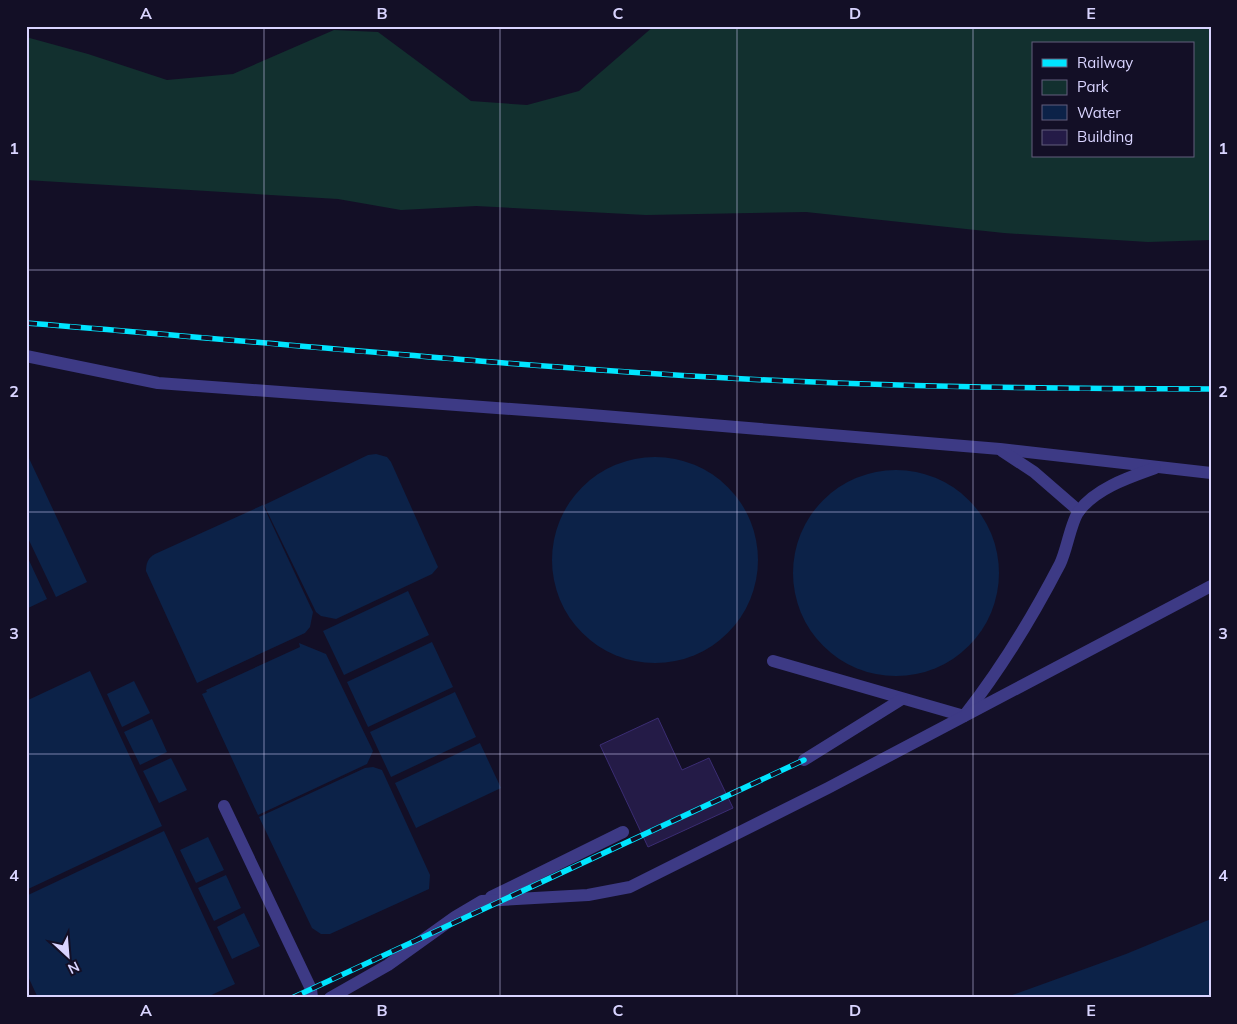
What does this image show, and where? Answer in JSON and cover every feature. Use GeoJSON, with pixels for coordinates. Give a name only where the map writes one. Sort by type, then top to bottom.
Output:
{"type":"FeatureCollection","features":[{"type":"Feature","properties":{"kind":"lane"},"geometry":{"type":"LineString","coordinates":[[26,356],[158,383],[589,415],[1000,449],[1211,473]]}},
{"type":"Feature","properties":{"kind":"lane"},"geometry":{"type":"LineString","coordinates":[[1000,449],[1034,472],[1079,511]]}},
{"type":"Feature","properties":{"kind":"lane"},"geometry":{"type":"LineString","coordinates":[[964,716],[992,681],[1037,609],[1065,554],[1079,511],[1105,490],[1125,479],[1160,467]]}},
{"type":"Feature","properties":{"kind":"lane"},"geometry":{"type":"LineString","coordinates":[[482,901],[588,895],[630,887],[964,716],[1211,586]]}},
{"type":"Feature","properties":{"kind":"lane"},"geometry":{"type":"LineString","coordinates":[[773,661],[964,716]]}},
{"type":"Feature","properties":{"kind":"lane"},"geometry":{"type":"LineString","coordinates":[[804,760],[902,699]]}},
{"type":"Feature","properties":{"kind":"lane"},"geometry":{"type":"LineString","coordinates":[[224,806],[311,989],[312,998]]}},
{"type":"Feature","properties":{"kind":"lane"},"geometry":{"type":"LineString","coordinates":[[330,998],[388,965],[455,917],[482,901],[623,832]]}},
{"type":"Feature","properties":{"kind":"green space"},"geometry":{"type":"Polygon","coordinates":[[[654,26],[1211,26],[1211,240],[1148,242],[1004,233],[806,212],[646,215],[476,206],[401,210],[338,199],[26,180],[26,37],[88,54],[167,80],[233,74],[334,30],[378,32],[471,101],[527,105],[579,91],[654,26]]]}},
{"type":"Feature","properties":{"kind":"water"},"geometry":{"type":"Polygon","coordinates":[[[26,452],[87,582],[56,597],[26,534],[26,452]]]}},
{"type":"Feature","properties":{"kind":"water"},"geometry":{"type":"Polygon","coordinates":[[[376,454],[387,457],[391,462],[438,567],[432,574],[336,619],[321,616],[316,612],[264,505],[368,455],[376,454]]]}},
{"type":"Feature","properties":{"kind":"water"},"geometry":{"type":"Polygon","coordinates":[[[655,457],[675,459],[694,465],[703,469],[728,487],[746,512],[750,521],[756,540],[758,560],[756,580],[750,599],[746,608],[728,633],[703,651],[694,655],[675,661],[655,663],[635,661],[616,655],[607,651],[582,633],[564,608],[560,599],[554,580],[552,560],[554,540],[560,521],[564,512],[582,487],[607,469],[616,465],[635,459],[655,457]]]}},
{"type":"Feature","properties":{"kind":"water"},"geometry":{"type":"Polygon","coordinates":[[[896,470],[916,472],[935,478],[944,482],[969,500],[987,525],[991,534],[997,553],[999,573],[997,593],[991,612],[987,621],[969,646],[944,664],[935,668],[916,674],[896,676],[876,674],[857,668],[848,664],[823,646],[805,621],[801,612],[795,593],[793,573],[795,553],[801,534],[805,525],[823,500],[848,482],[857,478],[876,472],[896,470]]]}},
{"type":"Feature","properties":{"kind":"water"},"geometry":{"type":"Polygon","coordinates":[[[263,505],[313,612],[310,627],[305,633],[197,683],[146,571],[147,563],[155,554],[263,505]]]}},
{"type":"Feature","properties":{"kind":"water"},"geometry":{"type":"Polygon","coordinates":[[[26,554],[47,599],[26,609],[26,554]]]}},
{"type":"Feature","properties":{"kind":"water"},"geometry":{"type":"Polygon","coordinates":[[[408,591],[429,635],[344,675],[323,631],[408,591]]]}},
{"type":"Feature","properties":{"kind":"water"},"geometry":{"type":"Polygon","coordinates":[[[432,642],[453,687],[368,727],[347,682],[432,642]]]}},
{"type":"Feature","properties":{"kind":"water"},"geometry":{"type":"Polygon","coordinates":[[[299,643],[326,654],[373,751],[367,764],[258,815],[202,694],[207,692],[206,690],[300,647],[299,643]]]}},
{"type":"Feature","properties":{"kind":"water"},"geometry":{"type":"Polygon","coordinates":[[[90,671],[162,826],[26,890],[26,701],[90,671]]]}},
{"type":"Feature","properties":{"kind":"water"},"geometry":{"type":"Polygon","coordinates":[[[134,681],[150,713],[122,727],[107,694],[134,681]]]}},
{"type":"Feature","properties":{"kind":"water"},"geometry":{"type":"Polygon","coordinates":[[[455,692],[476,737],[391,777],[370,732],[455,692]]]}},
{"type":"Feature","properties":{"kind":"water"},"geometry":{"type":"Polygon","coordinates":[[[152,719],[167,752],[140,765],[124,732],[152,719]]]}},
{"type":"Feature","properties":{"kind":"water"},"geometry":{"type":"Polygon","coordinates":[[[480,743],[501,788],[416,828],[395,783],[480,743]]]}},
{"type":"Feature","properties":{"kind":"water"},"geometry":{"type":"Polygon","coordinates":[[[171,758],[187,790],[159,803],[143,771],[171,758]]]}},
{"type":"Feature","properties":{"kind":"water"},"geometry":{"type":"Polygon","coordinates":[[[373,767],[382,770],[430,875],[429,889],[330,934],[321,934],[312,928],[259,817],[365,768],[373,767]]]}},
{"type":"Feature","properties":{"kind":"water"},"geometry":{"type":"Polygon","coordinates":[[[164,831],[235,984],[205,998],[38,998],[26,972],[26,896],[164,831]]]}},
{"type":"Feature","properties":{"kind":"water"},"geometry":{"type":"Polygon","coordinates":[[[208,837],[224,870],[196,883],[180,850],[208,837]]]}},
{"type":"Feature","properties":{"kind":"water"},"geometry":{"type":"Polygon","coordinates":[[[226,875],[241,908],[214,921],[198,888],[226,875]]]}},
{"type":"Feature","properties":{"kind":"water"},"geometry":{"type":"Polygon","coordinates":[[[244,913],[260,946],[232,959],[217,927],[244,913]]]}},
{"type":"Feature","properties":{"kind":"water"},"geometry":{"type":"Polygon","coordinates":[[[1211,919],[1211,998],[1004,998],[1126,954],[1211,919]]]}},
{"type":"Feature","properties":{"kind":"building"},"geometry":{"type":"Polygon","coordinates":[[[658,718],[682,770],[709,758],[733,808],[648,847],[600,745],[658,718]]]}},
{"type":"Feature","properties":{"kind":"railway"},"geometry":{"type":"LineString","coordinates":[[26,323],[454,359],[710,377],[961,387],[1211,389]]}},
{"type":"Feature","properties":{"kind":"railway"},"geometry":{"type":"LineString","coordinates":[[292,998],[804,760]]}}]}
